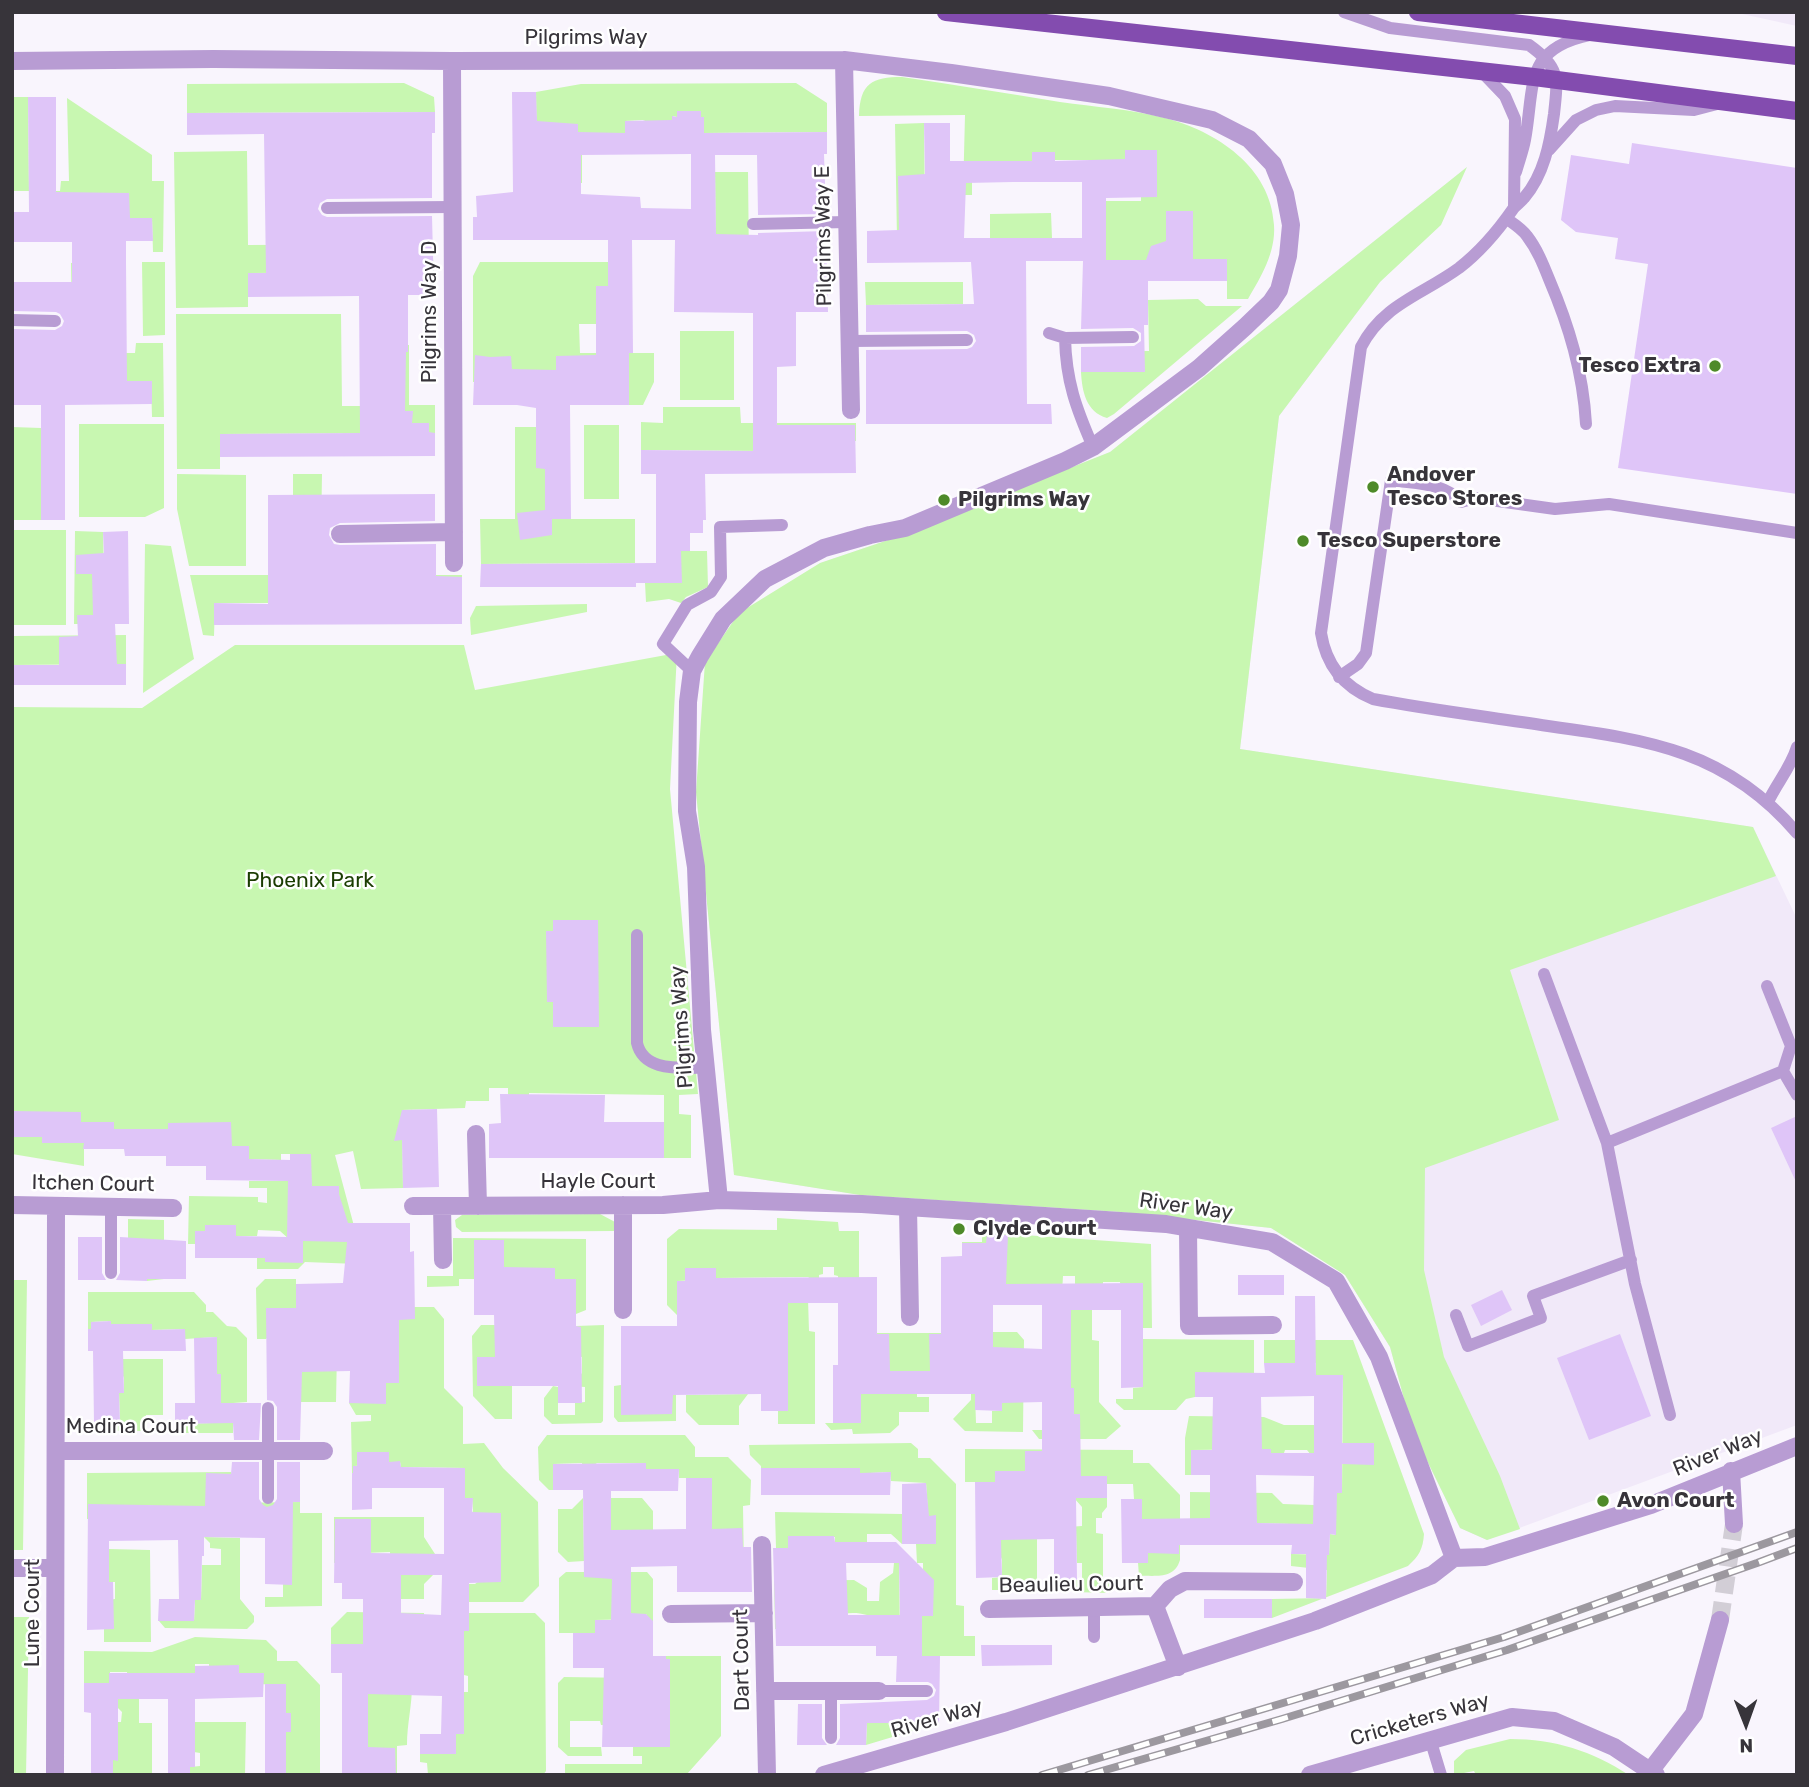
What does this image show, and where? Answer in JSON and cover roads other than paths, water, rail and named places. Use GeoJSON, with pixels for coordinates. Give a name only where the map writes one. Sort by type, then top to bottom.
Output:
{"type":"FeatureCollection","features":[{"type":"Feature","properties":{"kind":"main road"},"geometry":{"type":"LineString","coordinates":[[946,12],[1534,77],[1797,111]]}},
{"type":"Feature","properties":{"kind":"main road"},"geometry":{"type":"LineString","coordinates":[[1418,12],[1797,56]]}},
{"type":"Feature","properties":{"kind":"street","name":"Pilgrims Way"},"geometry":{"type":"LineString","coordinates":[[12,61],[844,60],[951,72],[1109,96],[1212,120],[1249,139],[1273,164],[1285,194],[1291,225],[1288,256],[1279,290],[1271,302],[1199,368],[1093,447],[905,528],[824,548],[765,579],[723,619],[692,671],[687,716],[687,811],[696,867],[702,1030],[719,1200]]}},
{"type":"Feature","properties":{"kind":"street","name":"Pilgrims Way E"},"geometry":{"type":"LineString","coordinates":[[844,60],[850,411]]}},
{"type":"Feature","properties":{"kind":"street","name":"Pilgrims Way D"},"geometry":{"type":"LineString","coordinates":[[452,61],[454,563]]}},
{"type":"Feature","properties":{"kind":"street"},"geometry":{"type":"LineString","coordinates":[[340,534],[454,532]]}},
{"type":"Feature","properties":{"kind":"street"},"geometry":{"type":"LineString","coordinates":[[476,1134],[478,1206]]}},
{"type":"Feature","properties":{"kind":"street","name":"Hayle Court"},"geometry":{"type":"LineString","coordinates":[[413,1206],[663,1205],[719,1200]]}},
{"type":"Feature","properties":{"kind":"street","name":"River Way"},"geometry":{"type":"LineString","coordinates":[[719,1200],[908,1207],[1166,1224],[1272,1242],[1336,1281],[1379,1357],[1454,1558]]}},
{"type":"Feature","properties":{"kind":"street","name":"Itchen Court"},"geometry":{"type":"LineString","coordinates":[[12,1205],[173,1208]]}},
{"type":"Feature","properties":{"kind":"street"},"geometry":{"type":"LineString","coordinates":[[623,1205],[623,1310]]}},
{"type":"Feature","properties":{"kind":"street","name":"Medina Court"},"geometry":{"type":"LineString","coordinates":[[55,1206],[55,1451],[324,1451]]}},
{"type":"Feature","properties":{"kind":"street"},"geometry":{"type":"LineString","coordinates":[[442,1206],[443,1260]]}},
{"type":"Feature","properties":{"kind":"street"},"geometry":{"type":"LineString","coordinates":[[908,1207],[910,1317]]}},
{"type":"Feature","properties":{"kind":"street"},"geometry":{"type":"LineString","coordinates":[[1188,1228],[1189,1326],[1273,1325]]}},
{"type":"Feature","properties":{"kind":"street","name":"River Way"},"geometry":{"type":"LineString","coordinates":[[824,1775],[1006,1722],[1178,1667],[1341,1611],[1432,1575],[1454,1558],[1485,1557],[1651,1505],[1797,1446]]}},
{"type":"Feature","properties":{"kind":"street","name":"Lune Court"},"geometry":{"type":"LineString","coordinates":[[55,1451],[55,1775]]}},
{"type":"Feature","properties":{"kind":"street"},"geometry":{"type":"LineString","coordinates":[[1731,1471],[1734,1524]]}},
{"type":"Feature","properties":{"kind":"street","name":"Dart Court"},"geometry":{"type":"LineString","coordinates":[[762,1545],[767,1775]]}},
{"type":"Feature","properties":{"kind":"street"},"geometry":{"type":"LineString","coordinates":[[12,1568],[55,1568]]}},
{"type":"Feature","properties":{"kind":"street"},"geometry":{"type":"LineString","coordinates":[[1178,1667],[1155,1606],[1170,1588],[1185,1581],[1294,1582]]}},
{"type":"Feature","properties":{"kind":"street","name":"Beaulieu Court"},"geometry":{"type":"LineString","coordinates":[[989,1609],[1155,1606]]}},
{"type":"Feature","properties":{"kind":"street"},"geometry":{"type":"LineString","coordinates":[[671,1614],[764,1613]]}},
{"type":"Feature","properties":{"kind":"street"},"geometry":{"type":"LineString","coordinates":[[1653,1772],[1694,1714],[1720,1620]]}},
{"type":"Feature","properties":{"kind":"street"},"geometry":{"type":"LineString","coordinates":[[765,1691],[879,1691]]}},
{"type":"Feature","properties":{"kind":"street","name":"Cricketers Way"},"geometry":{"type":"LineString","coordinates":[[1310,1775],[1512,1717],[1554,1721],[1614,1747],[1653,1772]]}},
{"type":"Feature","properties":{"kind":"lane"},"geometry":{"type":"LineString","coordinates":[[1344,12],[1390,28],[1529,46],[1545,56],[1553,67],[1557,80],[1548,151],[1524,198],[1481,249],[1458,269],[1394,307],[1376,323],[1361,347],[1321,633],[1323,648],[1339,677],[1360,694],[1373,699],[1612,735],[1672,748],[1701,759],[1729,775],[1768,802],[1797,833]]}},
{"type":"Feature","properties":{"kind":"lane"},"geometry":{"type":"LineString","coordinates":[[1516,172],[1525,141],[1530,92],[1545,56],[1573,39],[1618,34]]}},
{"type":"Feature","properties":{"kind":"lane"},"geometry":{"type":"LineString","coordinates":[[1481,71],[1501,90],[1515,119],[1514,207]]}},
{"type":"Feature","properties":{"kind":"lane"},"geometry":{"type":"LineString","coordinates":[[1548,151],[1576,120],[1596,110],[1615,106],[1694,110],[1727,101]]}},
{"type":"Feature","properties":{"kind":"lane"},"geometry":{"type":"LineString","coordinates":[[327,208],[452,207]]}},
{"type":"Feature","properties":{"kind":"lane"},"geometry":{"type":"LineString","coordinates":[[1507,219],[1525,233],[1535,247],[1557,298],[1579,362],[1585,394],[1586,424]]}},
{"type":"Feature","properties":{"kind":"lane"},"geometry":{"type":"LineString","coordinates":[[753,224],[847,222]]}},
{"type":"Feature","properties":{"kind":"lane"},"geometry":{"type":"LineString","coordinates":[[12,320],[55,321]]}},
{"type":"Feature","properties":{"kind":"lane"},"geometry":{"type":"LineString","coordinates":[[1049,333],[1065,338],[1133,337]]}},
{"type":"Feature","properties":{"kind":"lane"},"geometry":{"type":"LineString","coordinates":[[1065,338],[1066,368],[1076,407],[1093,447]]}},
{"type":"Feature","properties":{"kind":"lane"},"geometry":{"type":"LineString","coordinates":[[849,341],[967,340]]}},
{"type":"Feature","properties":{"kind":"lane"},"geometry":{"type":"LineString","coordinates":[[1339,677],[1358,664],[1366,653],[1391,480],[1444,488],[1461,502],[1476,498],[1555,509],[1609,504],[1797,533]]}},
{"type":"Feature","properties":{"kind":"lane"},"geometry":{"type":"LineString","coordinates":[[692,671],[663,644],[687,605],[711,592],[721,577],[720,527],[782,526]]}},
{"type":"Feature","properties":{"kind":"lane"},"geometry":{"type":"LineString","coordinates":[[1768,802],[1776,784],[1793,761],[1797,747]]}},
{"type":"Feature","properties":{"kind":"lane"},"geometry":{"type":"LineString","coordinates":[[637,935],[639,1051],[656,1066],[706,1068]]}},
{"type":"Feature","properties":{"kind":"lane"},"geometry":{"type":"LineString","coordinates":[[1544,975],[1607,1143],[1631,1260],[1670,1415]]}},
{"type":"Feature","properties":{"kind":"lane"},"geometry":{"type":"LineString","coordinates":[[1767,986],[1791,1046],[1783,1070],[1797,1095]]}},
{"type":"Feature","properties":{"kind":"lane"},"geometry":{"type":"LineString","coordinates":[[1607,1143],[1783,1070]]}},
{"type":"Feature","properties":{"kind":"lane"},"geometry":{"type":"LineString","coordinates":[[111,1207],[111,1273]]}},
{"type":"Feature","properties":{"kind":"lane"},"geometry":{"type":"LineString","coordinates":[[1456,1315],[1468,1346],[1541,1318],[1533,1296],[1631,1260]]}},
{"type":"Feature","properties":{"kind":"lane"},"geometry":{"type":"LineString","coordinates":[[268,1408],[268,1498]]}},
{"type":"Feature","properties":{"kind":"lane"},"geometry":{"type":"LineString","coordinates":[[1094,1607],[1094,1637]]}},
{"type":"Feature","properties":{"kind":"lane"},"geometry":{"type":"LineString","coordinates":[[831,1691],[831,1738]]}},
{"type":"Feature","properties":{"kind":"lane"},"geometry":{"type":"LineString","coordinates":[[879,1691],[927,1691]]}},
{"type":"Feature","properties":{"kind":"lane"},"geometry":{"type":"LineString","coordinates":[[1430,1741],[1441,1775]]}},
{"type":"Feature","properties":{"kind":"tunnel"},"geometry":{"type":"LineString","coordinates":[[1720,1620],[1734,1524]]}},
{"type":"Feature","properties":{"kind":"railway"},"geometry":{"type":"LineString","coordinates":[[1042,1775],[1504,1637],[1797,1532]]}},
{"type":"Feature","properties":{"kind":"railway"},"geometry":{"type":"LineString","coordinates":[[1088,1775],[1507,1650],[1797,1548]]}},
{"type":"Feature","properties":{"kind":"place","name":"Tesco Extra"},"geometry":{"type":"Point","coordinates":[1715,366]}},
{"type":"Feature","properties":{"kind":"place","name":"Andover Tesco Stores"},"geometry":{"type":"Point","coordinates":[1373,487]}},
{"type":"Feature","properties":{"kind":"place","name":"Pilgrims Way"},"geometry":{"type":"Point","coordinates":[944,500]}},
{"type":"Feature","properties":{"kind":"place","name":"Tesco Superstore"},"geometry":{"type":"Point","coordinates":[1303,541]}},
{"type":"Feature","properties":{"kind":"place","name":"Clyde Court"},"geometry":{"type":"Point","coordinates":[959,1229]}},
{"type":"Feature","properties":{"kind":"place","name":"Avon Court"},"geometry":{"type":"Point","coordinates":[1603,1501]}},
{"type":"Feature","properties":{"kind":"park label","name":"Phoenix Park"},"geometry":{"type":"Point","coordinates":[310,881]}}]}
